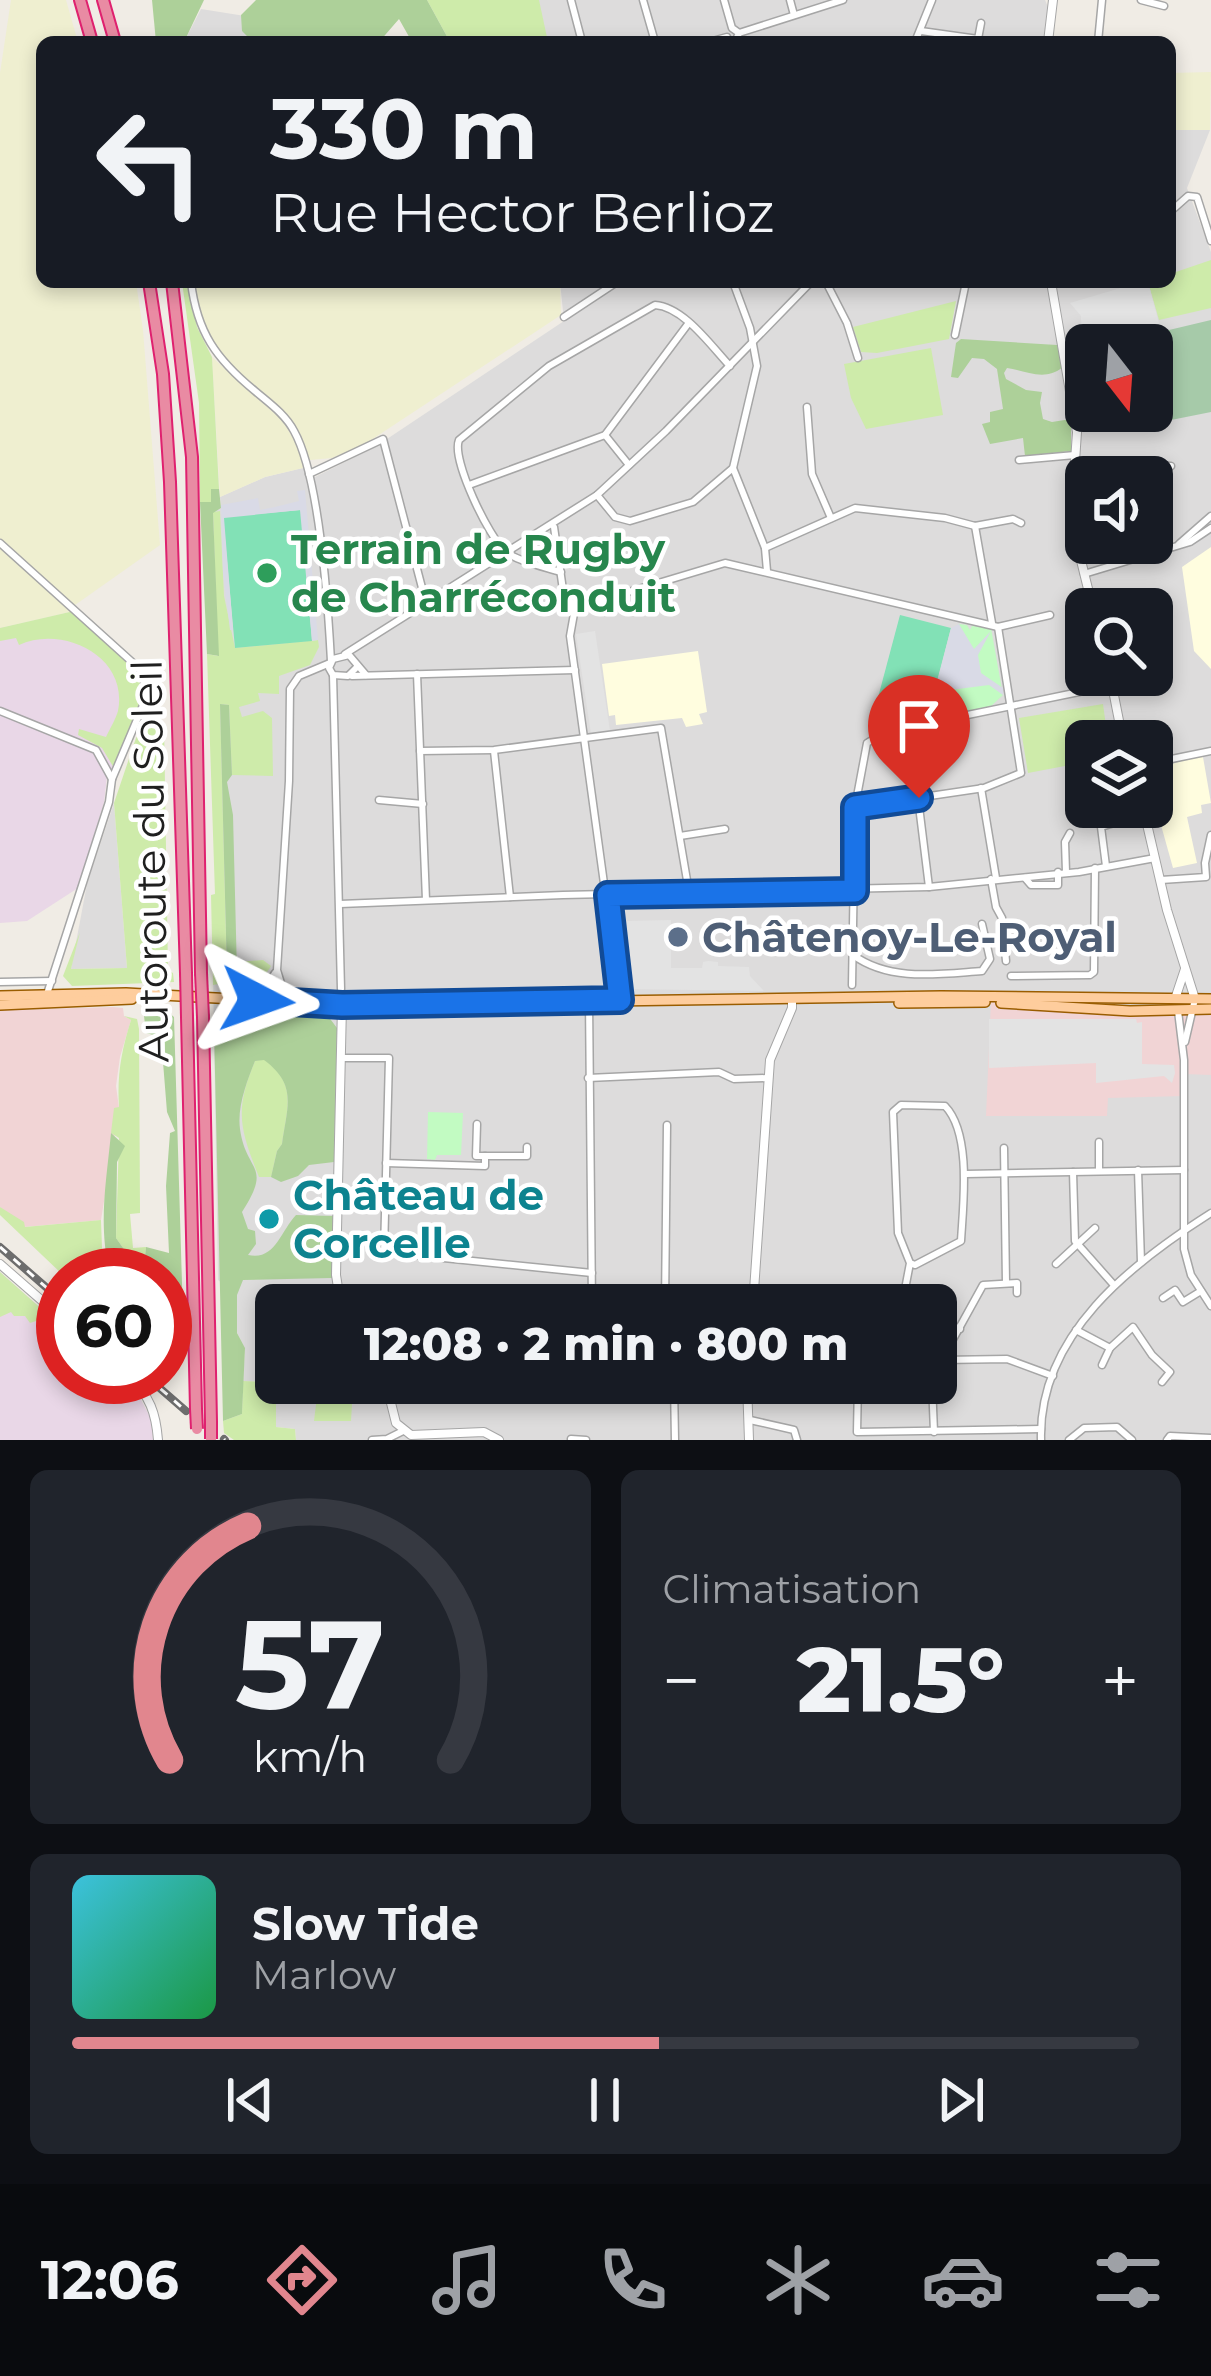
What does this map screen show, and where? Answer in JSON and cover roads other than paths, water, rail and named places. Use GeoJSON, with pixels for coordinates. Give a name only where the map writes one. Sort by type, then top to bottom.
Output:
{"type":"FeatureCollection","features":[{"type":"Feature","properties":{"kind":"highway"},"geometry":{"type":"LineString","coordinates":[[80,0],[90,36]]}},
{"type":"Feature","properties":{"kind":"highway"},"geometry":{"type":"LineString","coordinates":[[103,0],[113,36]]}},
{"type":"Feature","properties":{"kind":"highway","name":"Autoroute du Soleil"},"geometry":{"type":"LineString","coordinates":[[150,288],[164,374],[170,482],[197,1435]]}},
{"type":"Feature","properties":{"kind":"highway","name":"Autoroute du Soleil"},"geometry":{"type":"LineString","coordinates":[[173,288],[193,476],[212,1440]]}},
{"type":"Feature","properties":{"kind":"main road"},"geometry":{"type":"LineString","coordinates":[[0,1000],[149,996],[342,1005],[792,999],[1211,1009]]}},
{"type":"Feature","properties":{"kind":"main road"},"geometry":{"type":"LineString","coordinates":[[1185,1005],[1211,999]]}},
{"type":"Feature","properties":{"kind":"street"},"geometry":{"type":"LineString","coordinates":[[571,0],[580,36]]}},
{"type":"Feature","properties":{"kind":"street"},"geometry":{"type":"LineString","coordinates":[[643,0],[653,36]]}},
{"type":"Feature","properties":{"kind":"street"},"geometry":{"type":"LineString","coordinates":[[724,0],[733,36],[843,0]]}},
{"type":"Feature","properties":{"kind":"street"},"geometry":{"type":"LineString","coordinates":[[790,0],[794,15]]}},
{"type":"Feature","properties":{"kind":"street"},"geometry":{"type":"LineString","coordinates":[[918,36],[932,0]]}},
{"type":"Feature","properties":{"kind":"street"},"geometry":{"type":"LineString","coordinates":[[1049,36],[1053,0]]}},
{"type":"Feature","properties":{"kind":"street"},"geometry":{"type":"LineString","coordinates":[[1099,36],[1102,0]]}},
{"type":"Feature","properties":{"kind":"street"},"geometry":{"type":"LineString","coordinates":[[1141,0],[1164,6]]}},
{"type":"Feature","properties":{"kind":"street"},"geometry":{"type":"LineString","coordinates":[[979,36],[981,23]]}},
{"type":"Feature","properties":{"kind":"street"},"geometry":{"type":"LineString","coordinates":[[921,31],[957,36]]}},
{"type":"Feature","properties":{"kind":"street"},"geometry":{"type":"LineString","coordinates":[[1176,207],[1188,196],[1197,197],[1211,241]]}},
{"type":"Feature","properties":{"kind":"street"},"geometry":{"type":"LineString","coordinates":[[192,288],[199,325],[212,351],[286,420],[309,474],[331,646],[341,989]]}},
{"type":"Feature","properties":{"kind":"street"},"geometry":{"type":"LineString","coordinates":[[564,316],[608,288]]}},
{"type":"Feature","properties":{"kind":"street"},"geometry":{"type":"LineString","coordinates":[[735,288],[757,366],[733,468],[765,548],[766,572]]}},
{"type":"Feature","properties":{"kind":"street"},"geometry":{"type":"LineString","coordinates":[[331,668],[342,655],[597,495],[805,288]]}},
{"type":"Feature","properties":{"kind":"street"},"geometry":{"type":"LineString","coordinates":[[829,288],[858,358]]}},
{"type":"Feature","properties":{"kind":"street"},"geometry":{"type":"LineString","coordinates":[[955,335],[965,288]]}},
{"type":"Feature","properties":{"kind":"street"},"geometry":{"type":"LineString","coordinates":[[1052,288],[1077,432],[1074,456]]}},
{"type":"Feature","properties":{"kind":"street"},"geometry":{"type":"LineString","coordinates":[[560,572],[506,552],[477,507],[456,444],[549,366],[655,305],[663,305],[688,323],[730,366]]}},
{"type":"Feature","properties":{"kind":"street"},"geometry":{"type":"LineString","coordinates":[[469,485],[605,435],[688,323]]}},
{"type":"Feature","properties":{"kind":"street"},"geometry":{"type":"LineString","coordinates":[[750,328],[761,333]]}},
{"type":"Feature","properties":{"kind":"street"},"geometry":{"type":"LineString","coordinates":[[807,407],[812,474],[831,518]]}},
{"type":"Feature","properties":{"kind":"street"},"geometry":{"type":"LineString","coordinates":[[605,435],[630,466]]}},
{"type":"Feature","properties":{"kind":"street"},"geometry":{"type":"LineString","coordinates":[[309,474],[383,440],[426,603]]}},
{"type":"Feature","properties":{"kind":"street"},"geometry":{"type":"LineString","coordinates":[[1019,460],[1065,459]]}},
{"type":"Feature","properties":{"kind":"street"},"geometry":{"type":"LineString","coordinates":[[597,495],[615,518],[630,521],[693,502],[733,468]]}},
{"type":"Feature","properties":{"kind":"street"},"geometry":{"type":"LineString","coordinates":[[765,548],[861,507],[975,526],[1013,519],[1022,523]]}},
{"type":"Feature","properties":{"kind":"street"},"geometry":{"type":"LineString","coordinates":[[1177,546],[1211,516]]}},
{"type":"Feature","properties":{"kind":"street"},"geometry":{"type":"LineString","coordinates":[[554,525],[565,596],[575,608],[570,636],[620,1000]]}},
{"type":"Feature","properties":{"kind":"street"},"geometry":{"type":"LineString","coordinates":[[855,807],[982,788],[1022,770],[975,526]]}},
{"type":"Feature","properties":{"kind":"street"},"geometry":{"type":"LineString","coordinates":[[1173,547],[1196,540],[1211,528]]}},
{"type":"Feature","properties":{"kind":"street"},"geometry":{"type":"LineString","coordinates":[[0,543],[142,671],[147,696],[112,779],[109,802],[52,980],[56,999]]}},
{"type":"Feature","properties":{"kind":"street"},"geometry":{"type":"LineString","coordinates":[[575,608],[717,563],[995,626],[1050,615]]}},
{"type":"Feature","properties":{"kind":"street"},"geometry":{"type":"LineString","coordinates":[[1082,564],[1088,588]]}},
{"type":"Feature","properties":{"kind":"street"},"geometry":{"type":"LineString","coordinates":[[1084,574],[1118,564]]}},
{"type":"Feature","properties":{"kind":"street"},"geometry":{"type":"LineString","coordinates":[[352,676],[359,645]]}},
{"type":"Feature","properties":{"kind":"street"},"geometry":{"type":"LineString","coordinates":[[331,646],[366,675]]}},
{"type":"Feature","properties":{"kind":"street"},"geometry":{"type":"LineString","coordinates":[[287,1003],[277,970],[290,689],[299,676],[331,668],[352,676],[575,670]]}},
{"type":"Feature","properties":{"kind":"street"},"geometry":{"type":"LineString","coordinates":[[417,674],[426,900]]}},
{"type":"Feature","properties":{"kind":"street"},"geometry":{"type":"LineString","coordinates":[[853,985],[850,914],[855,891],[855,807],[863,752],[874,736],[993,712],[1065,691]]}},
{"type":"Feature","properties":{"kind":"street"},"geometry":{"type":"LineString","coordinates":[[0,711],[96,750],[112,779]]}},
{"type":"Feature","properties":{"kind":"street"},"geometry":{"type":"LineString","coordinates":[[420,751],[494,750],[664,730],[689,892]]}},
{"type":"Feature","properties":{"kind":"street"},"geometry":{"type":"LineString","coordinates":[[494,750],[510,897]]}},
{"type":"Feature","properties":{"kind":"street"},"geometry":{"type":"LineString","coordinates":[[1173,759],[1211,752]]}},
{"type":"Feature","properties":{"kind":"street"},"geometry":{"type":"LineString","coordinates":[[982,788],[1006,961]]}},
{"type":"Feature","properties":{"kind":"street"},"geometry":{"type":"LineString","coordinates":[[919,798],[929,887]]}},
{"type":"Feature","properties":{"kind":"street"},"geometry":{"type":"LineString","coordinates":[[380,800],[423,804]]}},
{"type":"Feature","properties":{"kind":"street"},"geometry":{"type":"LineString","coordinates":[[1101,828],[1106,866]]}},
{"type":"Feature","properties":{"kind":"street"},"geometry":{"type":"LineString","coordinates":[[1148,828],[1186,967],[1187,1263],[1211,1306]]}},
{"type":"Feature","properties":{"kind":"street"},"geometry":{"type":"LineString","coordinates":[[680,836],[725,829]]}},
{"type":"Feature","properties":{"kind":"street"},"geometry":{"type":"LineString","coordinates":[[340,904],[855,891],[1024,876],[1031,885],[1058,885],[1070,833]]}},
{"type":"Feature","properties":{"kind":"street"},"geometry":{"type":"LineString","coordinates":[[1160,880],[1206,877],[1204,863],[1211,835]]}},
{"type":"Feature","properties":{"kind":"street"},"geometry":{"type":"LineString","coordinates":[[1062,872],[1155,858]]}},
{"type":"Feature","properties":{"kind":"street"},"geometry":{"type":"LineString","coordinates":[[1011,976],[1090,975],[1096,966],[1094,868]]}},
{"type":"Feature","properties":{"kind":"street"},"geometry":{"type":"LineString","coordinates":[[853,955],[891,972],[982,971],[990,959],[982,924]]}},
{"type":"Feature","properties":{"kind":"street"},"geometry":{"type":"LineString","coordinates":[[1185,1005],[1186,967]]}},
{"type":"Feature","properties":{"kind":"street"},"geometry":{"type":"LineString","coordinates":[[56,999],[58,968]]}},
{"type":"Feature","properties":{"kind":"street"},"geometry":{"type":"LineString","coordinates":[[257,1000],[277,970]]}},
{"type":"Feature","properties":{"kind":"street"},"geometry":{"type":"LineString","coordinates":[[0,982],[52,980]]}},
{"type":"Feature","properties":{"kind":"street"},"geometry":{"type":"LineString","coordinates":[[269,984],[282,986]]}},
{"type":"Feature","properties":{"kind":"street"},"geometry":{"type":"LineString","coordinates":[[754,1284],[768,1078],[773,1048],[792,999]]}},
{"type":"Feature","properties":{"kind":"street"},"geometry":{"type":"LineString","coordinates":[[589,1001],[592,1284]]}},
{"type":"Feature","properties":{"kind":"street"},"geometry":{"type":"LineString","coordinates":[[337,1284],[342,1005]]}},
{"type":"Feature","properties":{"kind":"street"},"geometry":{"type":"LineString","coordinates":[[341,1058],[389,1058],[384,1252],[592,1274]]}},
{"type":"Feature","properties":{"kind":"street"},"geometry":{"type":"LineString","coordinates":[[588,1078],[718,1072],[734,1079],[768,1078]]}},
{"type":"Feature","properties":{"kind":"street"},"geometry":{"type":"LineString","coordinates":[[906,1284],[910,1263],[898,1233],[896,1106],[945,1106],[950,1110],[965,1174],[961,1241],[915,1265],[910,1263]]}},
{"type":"Feature","properties":{"kind":"street"},"geometry":{"type":"LineString","coordinates":[[477,1124],[476,1156],[527,1156],[527,1147]]}},
{"type":"Feature","properties":{"kind":"street"},"geometry":{"type":"LineString","coordinates":[[665,1284],[667,1125]]}},
{"type":"Feature","properties":{"kind":"street"},"geometry":{"type":"LineString","coordinates":[[1099,1142],[1100,1171]]}},
{"type":"Feature","properties":{"kind":"street"},"geometry":{"type":"LineString","coordinates":[[1004,1148],[1006,1283]]}},
{"type":"Feature","properties":{"kind":"street"},"geometry":{"type":"LineString","coordinates":[[386,1163],[485,1166],[485,1156]]}},
{"type":"Feature","properties":{"kind":"street"},"geometry":{"type":"LineString","coordinates":[[965,1174],[1184,1169]]}},
{"type":"Feature","properties":{"kind":"street"},"geometry":{"type":"LineString","coordinates":[[1138,1170],[1141,1262]]}},
{"type":"Feature","properties":{"kind":"street"},"geometry":{"type":"LineString","coordinates":[[1073,1172],[1077,1245],[1113,1284]]}},
{"type":"Feature","properties":{"kind":"street"},"geometry":{"type":"LineString","coordinates":[[1041,1440],[1053,1376],[1076,1330],[1113,1284],[1211,1213]]}},
{"type":"Feature","properties":{"kind":"street"},"geometry":{"type":"LineString","coordinates":[[1056,1264],[1095,1228]]}},
{"type":"Feature","properties":{"kind":"street"},"geometry":{"type":"LineString","coordinates":[[0,1264],[36,1295]]}},
{"type":"Feature","properties":{"kind":"street"},"geometry":{"type":"LineString","coordinates":[[957,1334],[983,1285],[1017,1283],[1017,1293]]}},
{"type":"Feature","properties":{"kind":"street"},"geometry":{"type":"LineString","coordinates":[[1162,1298],[1175,1290],[1183,1302],[1201,1291]]}},
{"type":"Feature","properties":{"kind":"street"},"geometry":{"type":"LineString","coordinates":[[1102,1365],[1110,1348],[1133,1328],[1170,1372],[1162,1382]]}},
{"type":"Feature","properties":{"kind":"street"},"geometry":{"type":"LineString","coordinates":[[1076,1330],[1110,1348]]}},
{"type":"Feature","properties":{"kind":"street"},"geometry":{"type":"LineString","coordinates":[[957,1360],[1007,1358],[1053,1376]]}},
{"type":"Feature","properties":{"kind":"street"},"geometry":{"type":"LineString","coordinates":[[150,1404],[158,1440]]}},
{"type":"Feature","properties":{"kind":"street"},"geometry":{"type":"LineString","coordinates":[[391,1404],[404,1431],[420,1436],[484,1432],[499,1440]]}},
{"type":"Feature","properties":{"kind":"street"},"geometry":{"type":"LineString","coordinates":[[674,1404],[675,1440]]}},
{"type":"Feature","properties":{"kind":"street"},"geometry":{"type":"LineString","coordinates":[[746,1404],[748,1440]]}},
{"type":"Feature","properties":{"kind":"street"},"geometry":{"type":"LineString","coordinates":[[858,1404],[857,1432],[982,1436],[1041,1429]]}},
{"type":"Feature","properties":{"kind":"street"},"geometry":{"type":"LineString","coordinates":[[933,1404],[934,1432]]}},
{"type":"Feature","properties":{"kind":"street"},"geometry":{"type":"LineString","coordinates":[[746,1419],[794,1430]]}},
{"type":"Feature","properties":{"kind":"street"},"geometry":{"type":"LineString","coordinates":[[796,1440],[798,1420]]}},
{"type":"Feature","properties":{"kind":"street"},"geometry":{"type":"LineString","coordinates":[[1069,1440],[1084,1428],[1117,1427],[1132,1440]]}},
{"type":"Feature","properties":{"kind":"street"},"geometry":{"type":"LineString","coordinates":[[372,1440],[404,1431]]}},
{"type":"Feature","properties":{"kind":"street"},"geometry":{"type":"LineString","coordinates":[[1167,1440],[1186,1435],[1211,1438]]}},
{"type":"Feature","properties":{"kind":"street"},"geometry":{"type":"LineString","coordinates":[[571,1438],[586,1440]]}},
{"type":"Feature","properties":{"kind":"railway"},"geometry":{"type":"LineString","coordinates":[[0,1247],[36,1278]]}},
{"type":"Feature","properties":{"kind":"railway"},"geometry":{"type":"LineString","coordinates":[[178,1404],[186,1411]]}},
{"type":"Feature","properties":{"kind":"place","name":"Terrain de Rugby de Charréconduit"},"geometry":{"type":"Point","coordinates":[267,573]}},
{"type":"Feature","properties":{"kind":"place","name":"Châtenoy-Le-Royal"},"geometry":{"type":"Point","coordinates":[678,937]}},
{"type":"Feature","properties":{"kind":"place","name":"Château de Corcelle"},"geometry":{"type":"Point","coordinates":[269,1219]}}]}
